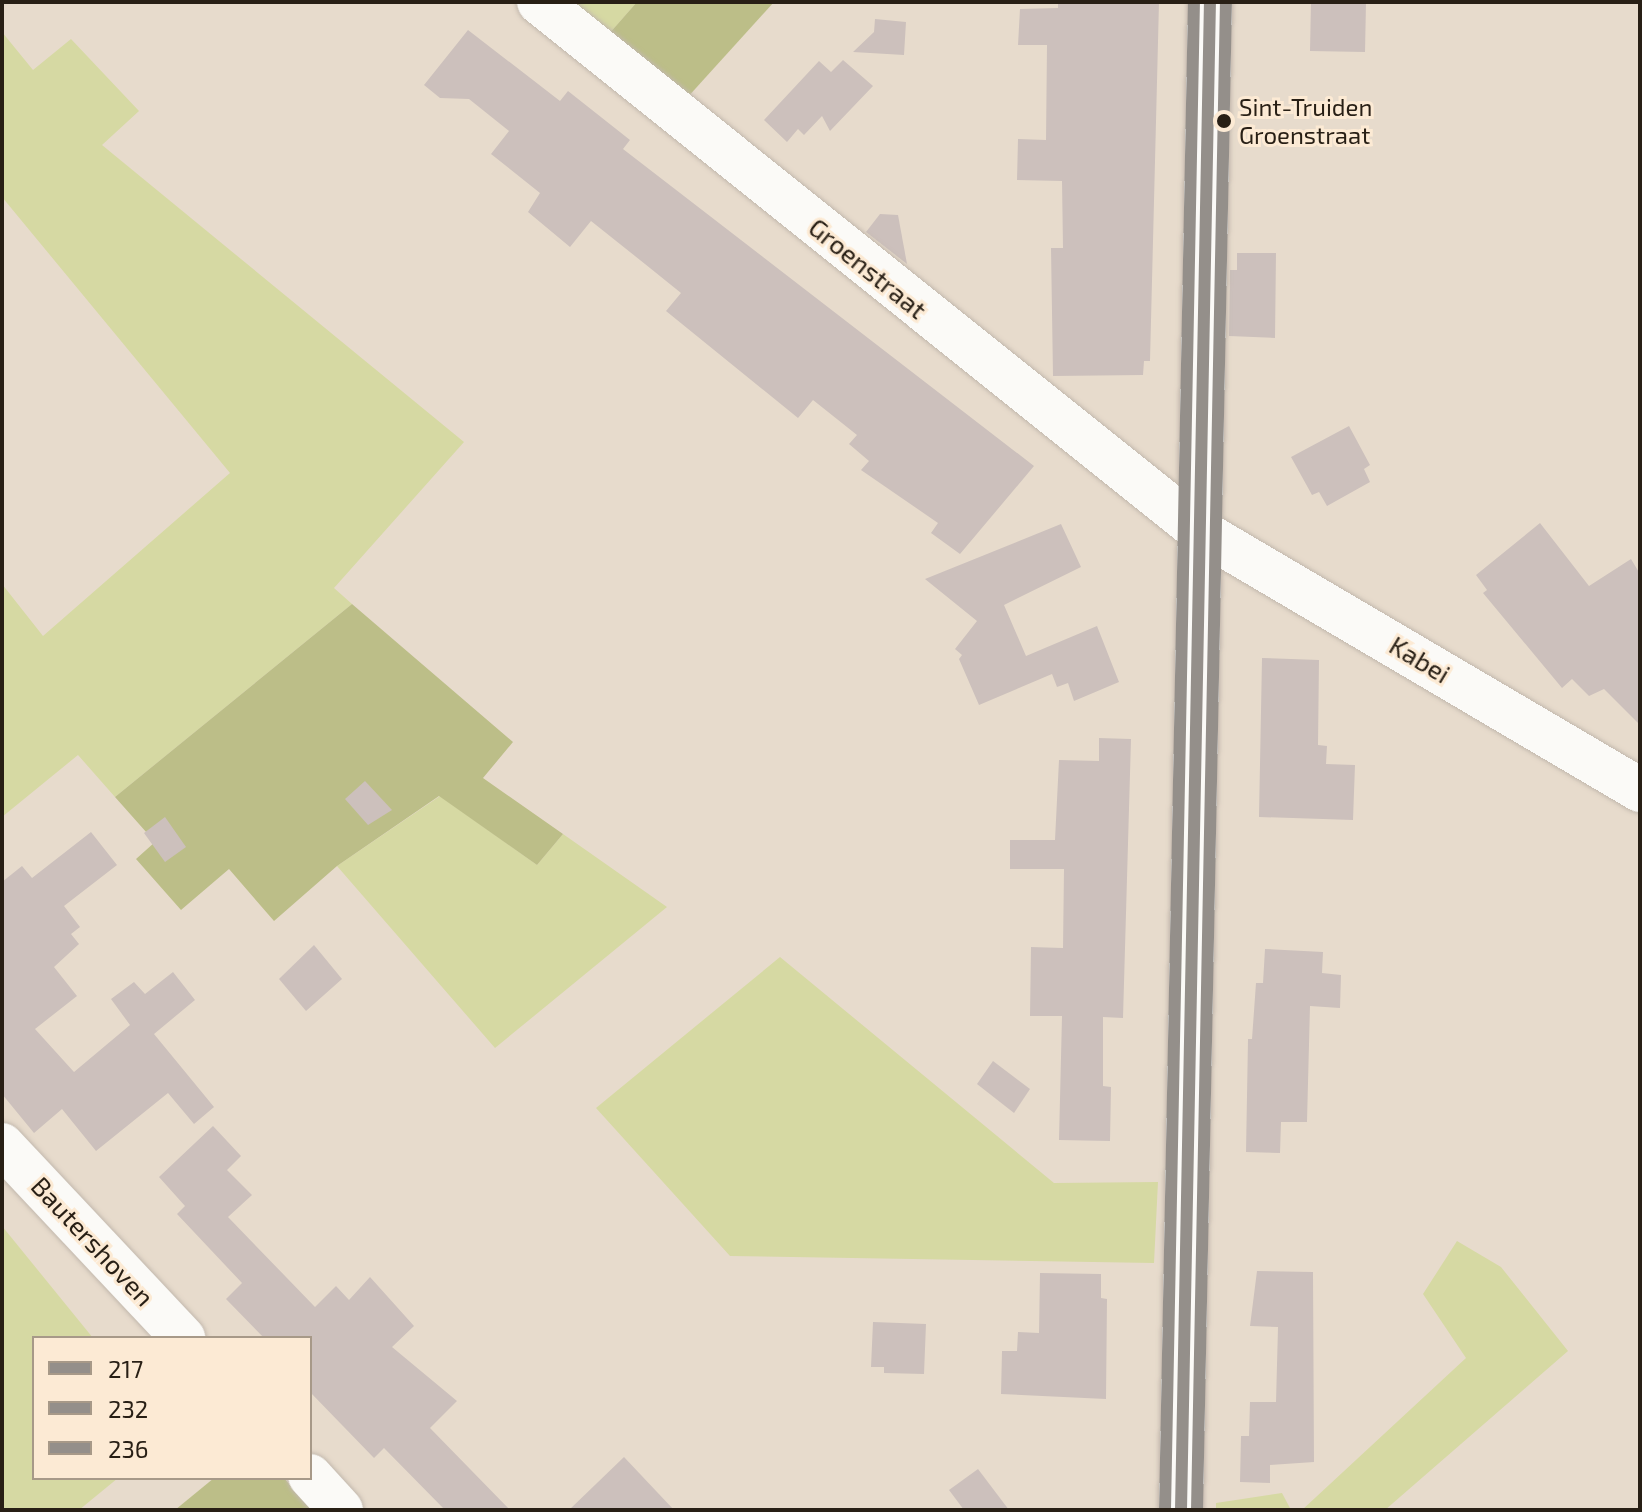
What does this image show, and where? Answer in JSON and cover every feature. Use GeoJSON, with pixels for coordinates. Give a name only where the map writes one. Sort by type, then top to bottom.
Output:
{"type":"FeatureCollection","features":[{"type":"Feature","properties":{"kind":"street","name":"Groenstraat"},"geometry":{"type":"LineString","coordinates":[[539,2],[1200,531]]}},
{"type":"Feature","properties":{"kind":"street"},"geometry":{"type":"LineString","coordinates":[[1181,1510],[1210,2]]}},
{"type":"Feature","properties":{"kind":"street","name":"Kabei"},"geometry":{"type":"LineString","coordinates":[[1200,531],[1640,790]]}},
{"type":"Feature","properties":{"kind":"street","name":"Bautershoven"},"geometry":{"type":"LineString","coordinates":[[2,1145],[181,1336]]}},
{"type":"Feature","properties":{"kind":"street"},"geometry":{"type":"LineString","coordinates":[[312,1478],[341,1510]]}},
{"type":"Feature","properties":{"kind":"green space"},"geometry":{"type":"Polygon","coordinates":[[[567,2],[637,2],[608,35],[567,2]]]}},
{"type":"Feature","properties":{"kind":"green space"},"geometry":{"type":"Polygon","coordinates":[[[637,2],[774,2],[686,99],[608,35],[637,2]]]}},
{"type":"Feature","properties":{"kind":"green space"},"geometry":{"type":"Polygon","coordinates":[[[2,32],[33,70],[71,39],[139,111],[102,145],[464,442],[334,588],[352,604],[115,797],[78,755],[2,817],[2,584],[43,636],[230,473],[2,197],[2,32]]]}},
{"type":"Feature","properties":{"kind":"green space"},"geometry":{"type":"Polygon","coordinates":[[[352,604],[513,742],[483,778],[563,834],[537,865],[439,796],[337,866],[274,921],[229,869],[181,910],[136,859],[155,842],[115,797],[352,604]]]}},
{"type":"Feature","properties":{"kind":"green space"},"geometry":{"type":"Polygon","coordinates":[[[440,796],[537,865],[563,834],[667,907],[495,1048],[337,866],[440,796]]]}},
{"type":"Feature","properties":{"kind":"green space"},"geometry":{"type":"Polygon","coordinates":[[[780,957],[1054,1183],[1158,1182],[1154,1263],[730,1256],[596,1108],[780,957]]]}},
{"type":"Feature","properties":{"kind":"green space"},"geometry":{"type":"Polygon","coordinates":[[[2,1226],[91,1336],[32,1336],[32,1480],[116,1480],[79,1510],[2,1510],[2,1226]]]}},
{"type":"Feature","properties":{"kind":"green space"},"geometry":{"type":"Polygon","coordinates":[[[1457,1241],[1501,1267],[1568,1351],[1385,1510],[1302,1510],[1466,1358],[1423,1294],[1457,1241]]]}},
{"type":"Feature","properties":{"kind":"green space"},"geometry":{"type":"Polygon","coordinates":[[[212,1480],[286,1480],[312,1510],[175,1510],[212,1480]]]}},
{"type":"Feature","properties":{"kind":"green space"},"geometry":{"type":"Polygon","coordinates":[[[1282,1493],[1291,1510],[1216,1510],[1216,1503],[1282,1493]]]}},
{"type":"Feature","properties":{"kind":"building"},"geometry":{"type":"Polygon","coordinates":[[[1058,2],[1159,2],[1150,361],[1144,361],[1143,375],[1053,376],[1051,248],[1063,248],[1062,181],[1017,180],[1018,139],[1046,140],[1047,45],[1018,45],[1020,9],[1058,8],[1058,2]]]}},
{"type":"Feature","properties":{"kind":"building"},"geometry":{"type":"Polygon","coordinates":[[[1311,2],[1366,2],[1365,52],[1310,51],[1311,2]]]}},
{"type":"Feature","properties":{"kind":"building"},"geometry":{"type":"Polygon","coordinates":[[[875,19],[906,22],[904,55],[853,52],[874,32],[875,19]]]}},
{"type":"Feature","properties":{"kind":"building"},"geometry":{"type":"Polygon","coordinates":[[[468,30],[560,101],[568,91],[630,140],[623,149],[1034,466],[960,554],[931,533],[938,523],[861,470],[869,461],[849,444],[857,435],[813,400],[798,418],[666,311],[681,293],[591,221],[570,247],[528,212],[540,193],[491,154],[509,131],[469,99],[440,98],[424,85],[468,30]]]}},
{"type":"Feature","properties":{"kind":"building"},"geometry":{"type":"Polygon","coordinates":[[[843,60],[873,86],[830,131],[822,116],[804,135],[798,129],[787,142],[764,120],[819,61],[831,72],[843,60]]]}},
{"type":"Feature","properties":{"kind":"building"},"geometry":{"type":"Polygon","coordinates":[[[880,214],[898,215],[907,264],[866,232],[880,214]]]}},
{"type":"Feature","properties":{"kind":"building"},"geometry":{"type":"Polygon","coordinates":[[[1237,253],[1276,253],[1275,338],[1229,336],[1230,270],[1237,270],[1237,253]]]}},
{"type":"Feature","properties":{"kind":"building"},"geometry":{"type":"Polygon","coordinates":[[[1349,426],[1370,465],[1364,469],[1370,482],[1327,506],[1319,492],[1312,495],[1291,457],[1349,426]]]}},
{"type":"Feature","properties":{"kind":"building"},"geometry":{"type":"Polygon","coordinates":[[[1540,523],[1589,586],[1631,559],[1640,574],[1640,725],[1604,689],[1589,696],[1572,679],[1562,688],[1483,593],[1487,590],[1476,575],[1540,523]]]}},
{"type":"Feature","properties":{"kind":"building"},"geometry":{"type":"Polygon","coordinates":[[[1061,524],[1081,567],[1004,605],[1026,656],[1097,626],[1119,682],[1074,701],[1068,683],[1057,687],[1052,674],[979,705],[959,659],[962,655],[955,649],[977,621],[925,579],[1061,524]]]}},
{"type":"Feature","properties":{"kind":"building"},"geometry":{"type":"Polygon","coordinates":[[[1262,658],[1319,660],[1318,745],[1327,746],[1326,764],[1355,765],[1353,820],[1259,817],[1262,658]]]}},
{"type":"Feature","properties":{"kind":"building"},"geometry":{"type":"Polygon","coordinates":[[[1099,738],[1131,739],[1123,1018],[1103,1017],[1103,1086],[1111,1087],[1110,1141],[1059,1140],[1062,1016],[1030,1016],[1031,947],[1063,948],[1064,869],[1010,869],[1010,840],[1055,840],[1059,760],[1099,761],[1099,738]]]}},
{"type":"Feature","properties":{"kind":"building"},"geometry":{"type":"Polygon","coordinates":[[[365,781],[392,810],[368,825],[345,799],[365,781]]]}},
{"type":"Feature","properties":{"kind":"building"},"geometry":{"type":"Polygon","coordinates":[[[165,817],[186,847],[165,862],[144,833],[165,817]]]}},
{"type":"Feature","properties":{"kind":"building"},"geometry":{"type":"Polygon","coordinates":[[[91,832],[117,865],[64,906],[80,927],[71,934],[79,944],[54,967],[77,996],[35,1029],[74,1072],[130,1025],[111,999],[134,982],[145,994],[173,972],[195,1000],[154,1034],[214,1107],[194,1124],[168,1093],[96,1151],[62,1109],[34,1133],[2,1094],[2,882],[22,866],[32,878],[91,832]]]}},
{"type":"Feature","properties":{"kind":"building"},"geometry":{"type":"Polygon","coordinates":[[[314,945],[342,979],[306,1011],[279,979],[314,945]]]}},
{"type":"Feature","properties":{"kind":"building"},"geometry":{"type":"Polygon","coordinates":[[[1265,949],[1323,952],[1322,973],[1341,975],[1340,1008],[1310,1006],[1307,1122],[1281,1122],[1280,1153],[1246,1152],[1248,1039],[1252,1039],[1256,983],[1263,983],[1265,949]]]}},
{"type":"Feature","properties":{"kind":"building"},"geometry":{"type":"Polygon","coordinates":[[[993,1061],[1030,1089],[1014,1113],[977,1084],[993,1061]]]}},
{"type":"Feature","properties":{"kind":"building"},"geometry":{"type":"Polygon","coordinates":[[[213,1126],[241,1156],[227,1170],[252,1195],[228,1217],[315,1307],[336,1286],[349,1300],[370,1277],[414,1326],[392,1347],[457,1401],[430,1428],[510,1510],[445,1510],[384,1448],[374,1458],[312,1394],[312,1336],[262,1336],[226,1299],[242,1283],[177,1214],[185,1206],[159,1177],[213,1126]]]}},
{"type":"Feature","properties":{"kind":"building"},"geometry":{"type":"Polygon","coordinates":[[[1257,1271],[1313,1272],[1314,1462],[1270,1465],[1270,1483],[1240,1482],[1241,1436],[1249,1436],[1250,1402],[1276,1402],[1278,1327],[1250,1326],[1257,1271]]]}},
{"type":"Feature","properties":{"kind":"building"},"geometry":{"type":"Polygon","coordinates":[[[1040,1273],[1101,1274],[1101,1298],[1107,1299],[1106,1399],[1001,1394],[1002,1351],[1017,1351],[1018,1332],[1039,1333],[1040,1273]]]}},
{"type":"Feature","properties":{"kind":"building"},"geometry":{"type":"Polygon","coordinates":[[[873,1322],[926,1324],[924,1374],[884,1373],[884,1367],[871,1367],[873,1322]]]}},
{"type":"Feature","properties":{"kind":"building"},"geometry":{"type":"Polygon","coordinates":[[[624,1457],[674,1510],[569,1510],[624,1457]]]}},
{"type":"Feature","properties":{"kind":"building"},"geometry":{"type":"Polygon","coordinates":[[[978,1469],[1009,1510],[964,1510],[949,1490],[978,1469]]]}},
{"type":"Feature","properties":{"kind":"transit line","name":"236"},"geometry":{"type":"LineString","coordinates":[[1165,1510],[1194,2]]}},
{"type":"Feature","properties":{"kind":"transit line","name":"217"},"geometry":{"type":"LineString","coordinates":[[1181,1510],[1210,2]]}},
{"type":"Feature","properties":{"kind":"transit line","name":"232"},"geometry":{"type":"LineString","coordinates":[[1197,1510],[1226,2]]}},
{"type":"Feature","properties":{"kind":"place","name":"Sint-Truiden Groenstraat"},"geometry":{"type":"Point","coordinates":[1224,121]}}]}
